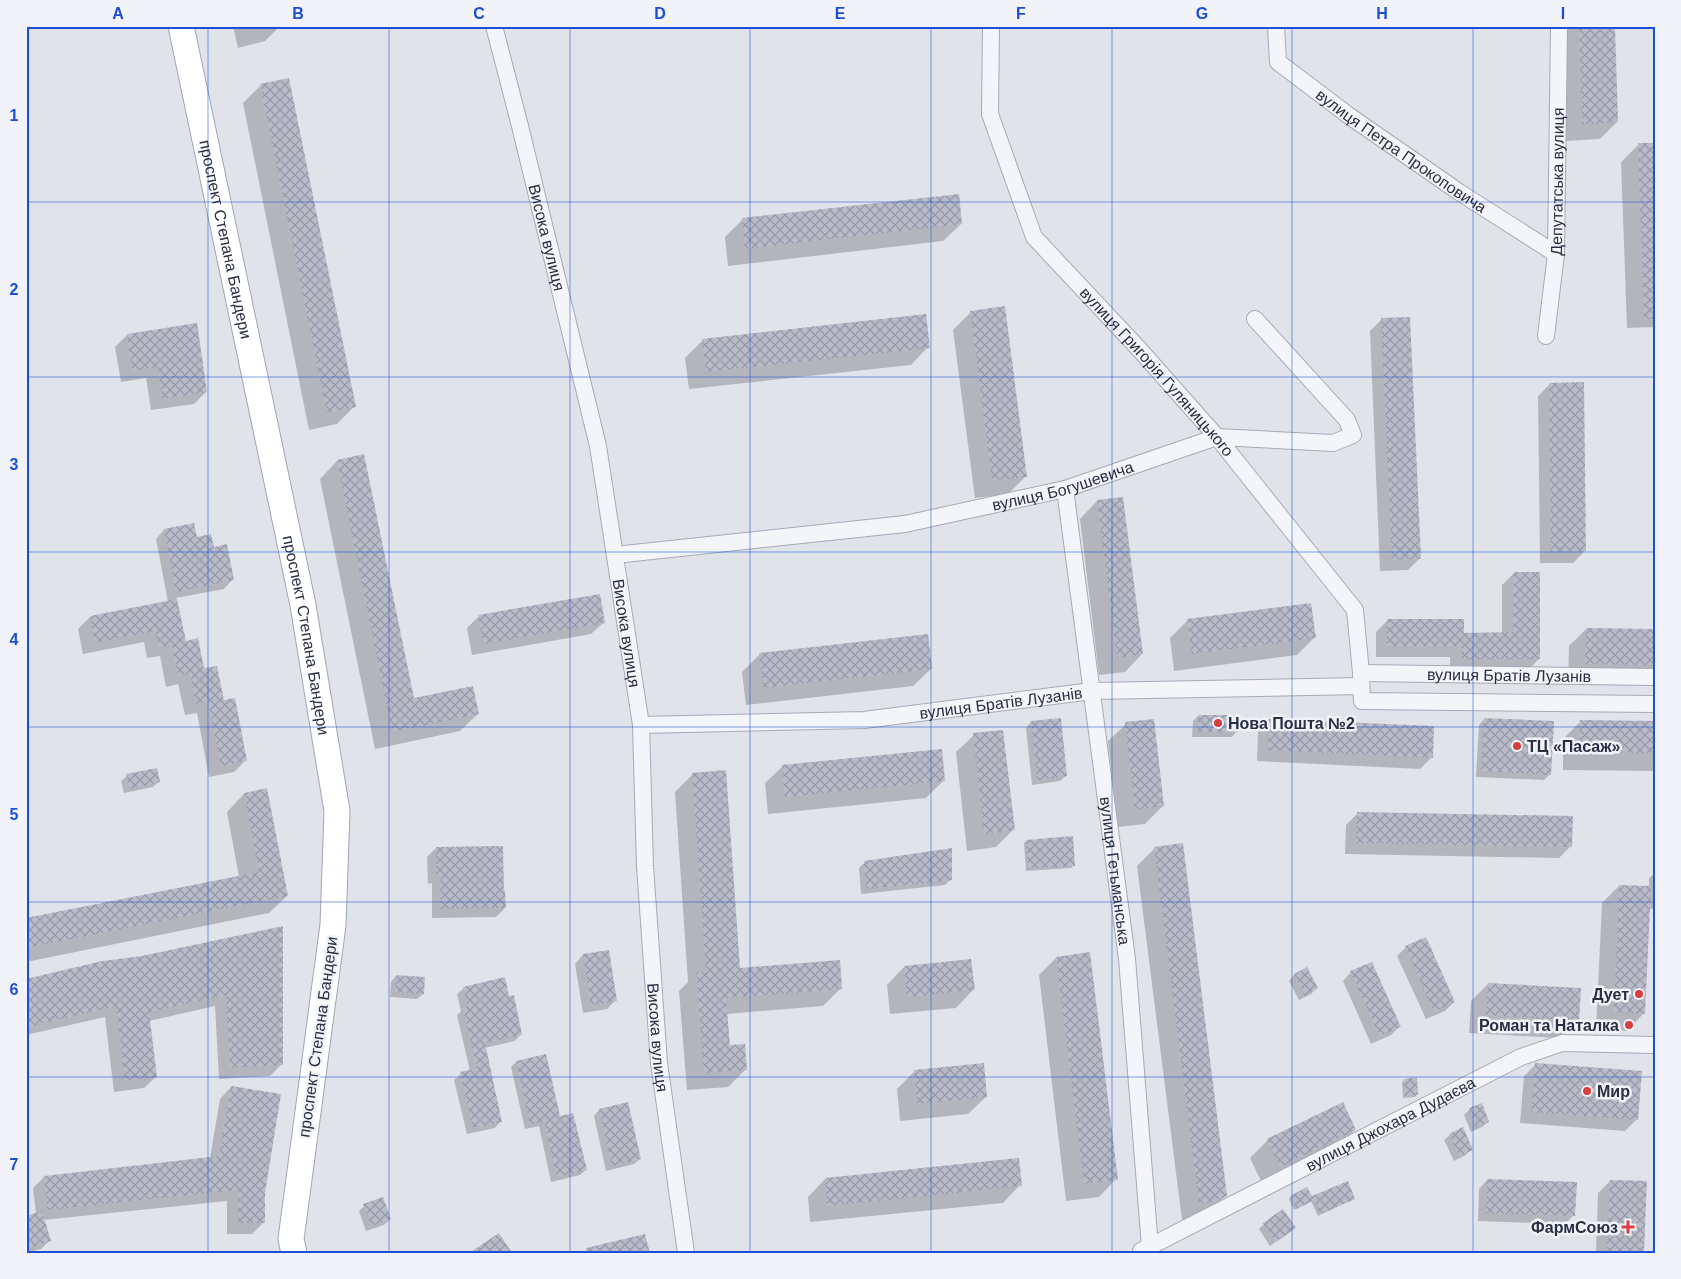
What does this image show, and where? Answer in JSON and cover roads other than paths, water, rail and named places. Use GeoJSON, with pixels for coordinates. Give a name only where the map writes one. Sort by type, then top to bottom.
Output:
{"type":"FeatureCollection","features":[{"type":"Feature","properties":{"kind":"main road","name":"проспект Степана Бандери"},"geometry":{"type":"LineString","coordinates":[[181,26],[303,605],[336,811],[333,925],[291,1239],[294,1253]]}},
{"type":"Feature","properties":{"kind":"street","name":"Висока вулиця"},"geometry":{"type":"LineString","coordinates":[[494,26],[520,122],[598,446],[642,724],[645,866],[659,1063],[686,1253]]}},
{"type":"Feature","properties":{"kind":"street","name":"вулиця Григорія Гуляницького"},"geometry":{"type":"LineString","coordinates":[[991,26],[990,114],[1034,237],[1140,350],[1217,437],[1355,610],[1362,687]]}},
{"type":"Feature","properties":{"kind":"street","name":"вулиця Петра Прокоповича"},"geometry":{"type":"LineString","coordinates":[[1276,26],[1278,62],[1348,115],[1459,192],[1556,254]]}},
{"type":"Feature","properties":{"kind":"street","name":"Депутатська вулиця"},"geometry":{"type":"LineString","coordinates":[[1546,336],[1556,254],[1558,26]]}},
{"type":"Feature","properties":{"kind":"street","name":"вулиця Богушевича"},"geometry":{"type":"LineString","coordinates":[[615,555],[905,524],[1066,490],[1217,437],[1333,443],[1352,435],[1347,420],[1255,319]]}},
{"type":"Feature","properties":{"kind":"street","name":"вулиця Гетьманська"},"geometry":{"type":"LineString","coordinates":[[1066,490],[1127,959],[1146,1251]]}},
{"type":"Feature","properties":{"kind":"street","name":"вулиця Братів Лузанів"},"geometry":{"type":"LineString","coordinates":[[642,724],[864,720],[1092,690],[1362,687],[1655,677]]}},
{"type":"Feature","properties":{"kind":"street","name":"вулиця Братів Лузанів"},"geometry":{"type":"LineString","coordinates":[[1362,687],[1655,704]]}},
{"type":"Feature","properties":{"kind":"street","name":"вулиця Джохара Дудаєва"},"geometry":{"type":"LineString","coordinates":[[1146,1251],[1521,1057],[1562,1043],[1655,1045]]}},
{"type":"Feature","properties":{"kind":"place","name":"Нова Пошта №2"},"geometry":{"type":"Point","coordinates":[1218,723]}},
{"type":"Feature","properties":{"kind":"place","name":"ТЦ «Пасаж»"},"geometry":{"type":"Point","coordinates":[1517,746]}},
{"type":"Feature","properties":{"kind":"place","name":"Дует"},"geometry":{"type":"Point","coordinates":[1639,994]}},
{"type":"Feature","properties":{"kind":"place","name":"Роман та Наталка"},"geometry":{"type":"Point","coordinates":[1629,1025]}},
{"type":"Feature","properties":{"kind":"place","name":"Мир"},"geometry":{"type":"Point","coordinates":[1587,1091]}},
{"type":"Feature","properties":{"kind":"place","name":"ФармСоюз"},"geometry":{"type":"Point","coordinates":[1628,1227]}}]}
